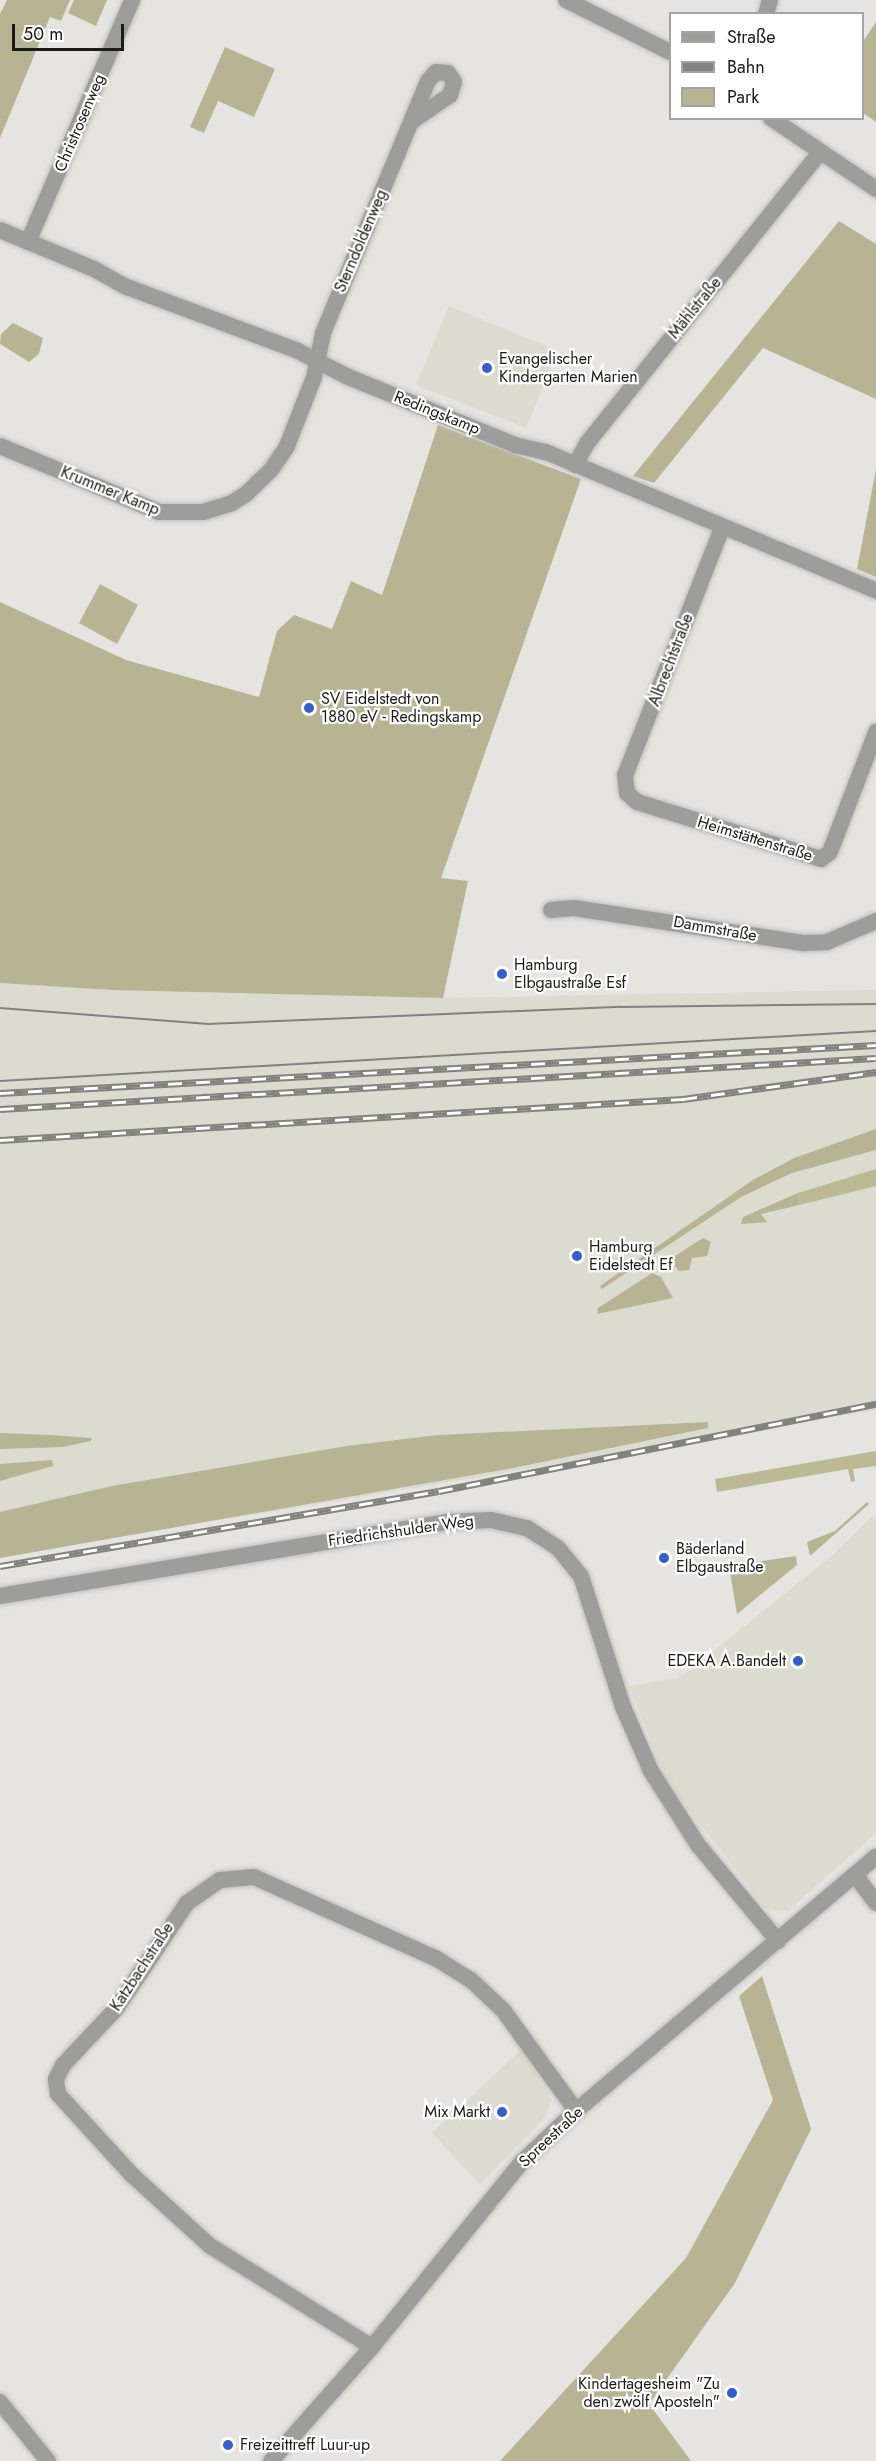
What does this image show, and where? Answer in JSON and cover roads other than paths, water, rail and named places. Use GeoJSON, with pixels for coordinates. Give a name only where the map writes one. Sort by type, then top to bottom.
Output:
{"type":"FeatureCollection","features":[{"type":"Feature","properties":{"kind":"street"},"geometry":{"type":"LineString","coordinates":[[566,0],[669,52]]}},
{"type":"Feature","properties":{"kind":"street","name":"Christrosenweg"},"geometry":{"type":"LineString","coordinates":[[28,242],[131,1]]}},
{"type":"Feature","properties":{"kind":"street"},"geometry":{"type":"LineString","coordinates":[[774,120],[819,154],[876,189]]}},
{"type":"Feature","properties":{"kind":"street","name":"Sterndoldenweg"},"geometry":{"type":"LineString","coordinates":[[318,362],[323,333],[411,122]]}},
{"type":"Feature","properties":{"kind":"street","name":"Mählstraße"},"geometry":{"type":"LineString","coordinates":[[575,465],[588,442],[819,154]]}},
{"type":"Feature","properties":{"kind":"street","name":"Redingskamp"},"geometry":{"type":"LineString","coordinates":[[0,230],[94,269],[127,287],[318,362],[447,418],[575,465],[876,591]]}},
{"type":"Feature","properties":{"kind":"street","name":"Krummer Kamp"},"geometry":{"type":"LineString","coordinates":[[0,446],[159,512],[189,514],[219,508],[246,494],[279,459],[318,362]]}},
{"type":"Feature","properties":{"kind":"street","name":"Albrechtstraße"},"geometry":{"type":"LineString","coordinates":[[627,792],[625,775],[722,528]]}},
{"type":"Feature","properties":{"kind":"street","name":"Heimstättenstraße"},"geometry":{"type":"LineString","coordinates":[[627,792],[637,802],[821,859],[830,852],[876,732]]}},
{"type":"Feature","properties":{"kind":"street","name":"Dammstraße"},"geometry":{"type":"LineString","coordinates":[[551,910],[574,908],[804,943],[827,942],[876,921]]}},
{"type":"Feature","properties":{"kind":"street","name":"Friedrichshulder Weg"},"geometry":{"type":"LineString","coordinates":[[0,1596],[448,1522],[491,1520],[526,1528],[558,1548],[581,1576],[623,1707],[651,1772],[698,1845],[778,1941]]}},
{"type":"Feature","properties":{"kind":"street","name":"Spreestraße"},"geometry":{"type":"LineString","coordinates":[[271,2461],[372,2347],[501,2186],[576,2112],[876,1857]]}},
{"type":"Feature","properties":{"kind":"street"},"geometry":{"type":"LineString","coordinates":[[855,1875],[876,1903]]}},
{"type":"Feature","properties":{"kind":"street","name":"Katzbachstraße"},"geometry":{"type":"LineString","coordinates":[[372,2347],[208,2245],[132,2175],[58,2094],[56,2079],[63,2065],[116,2009],[187,1903],[220,1880],[254,1876],[437,1959],[471,1980],[503,2010],[576,2112]]}},
{"type":"Feature","properties":{"kind":"street"},"geometry":{"type":"LineString","coordinates":[[0,2402],[48,2461]]}},
{"type":"Feature","properties":{"kind":"tram line"},"geometry":{"type":"LineString","coordinates":[[0,1008],[208,1024],[621,1007],[876,1004]]}},
{"type":"Feature","properties":{"kind":"tram line"},"geometry":{"type":"LineString","coordinates":[[0,1081],[876,1031]]}},
{"type":"Feature","properties":{"kind":"railway"},"geometry":{"type":"LineString","coordinates":[[0,1093],[876,1045]]}},
{"type":"Feature","properties":{"kind":"railway"},"geometry":{"type":"LineString","coordinates":[[0,1109],[876,1058]]}},
{"type":"Feature","properties":{"kind":"railway"},"geometry":{"type":"LineString","coordinates":[[0,1140],[683,1099],[876,1072]]}},
{"type":"Feature","properties":{"kind":"railway"},"geometry":{"type":"LineString","coordinates":[[0,1566],[439,1491],[876,1404]]}},
{"type":"Feature","properties":{"kind":"place","name":"Evangelischer Kindergarten Marien"},"geometry":{"type":"Point","coordinates":[487,368]}},
{"type":"Feature","properties":{"kind":"place","name":"SV Eidelstedt von 1880 eV - Redingskamp"},"geometry":{"type":"Point","coordinates":[309,708]}},
{"type":"Feature","properties":{"kind":"place","name":"Hamburg Elbgaustraße Esf"},"geometry":{"type":"Point","coordinates":[502,974]}},
{"type":"Feature","properties":{"kind":"place","name":"Hamburg Eidelstedt Ef"},"geometry":{"type":"Point","coordinates":[577,1256]}},
{"type":"Feature","properties":{"kind":"place","name":"Bäderland Elbgaustraße"},"geometry":{"type":"Point","coordinates":[664,1558]}},
{"type":"Feature","properties":{"kind":"place","name":"EDEKA A.Bandelt"},"geometry":{"type":"Point","coordinates":[798,1661]}},
{"type":"Feature","properties":{"kind":"place","name":"Mix Markt"},"geometry":{"type":"Point","coordinates":[502,2112]}},
{"type":"Feature","properties":{"kind":"place","name":"Kindertagesheim \"Zu den zwölf Aposteln\""},"geometry":{"type":"Point","coordinates":[732,2393]}},
{"type":"Feature","properties":{"kind":"place","name":"Freizeittreff Luur-up"},"geometry":{"type":"Point","coordinates":[228,2445]}}]}
